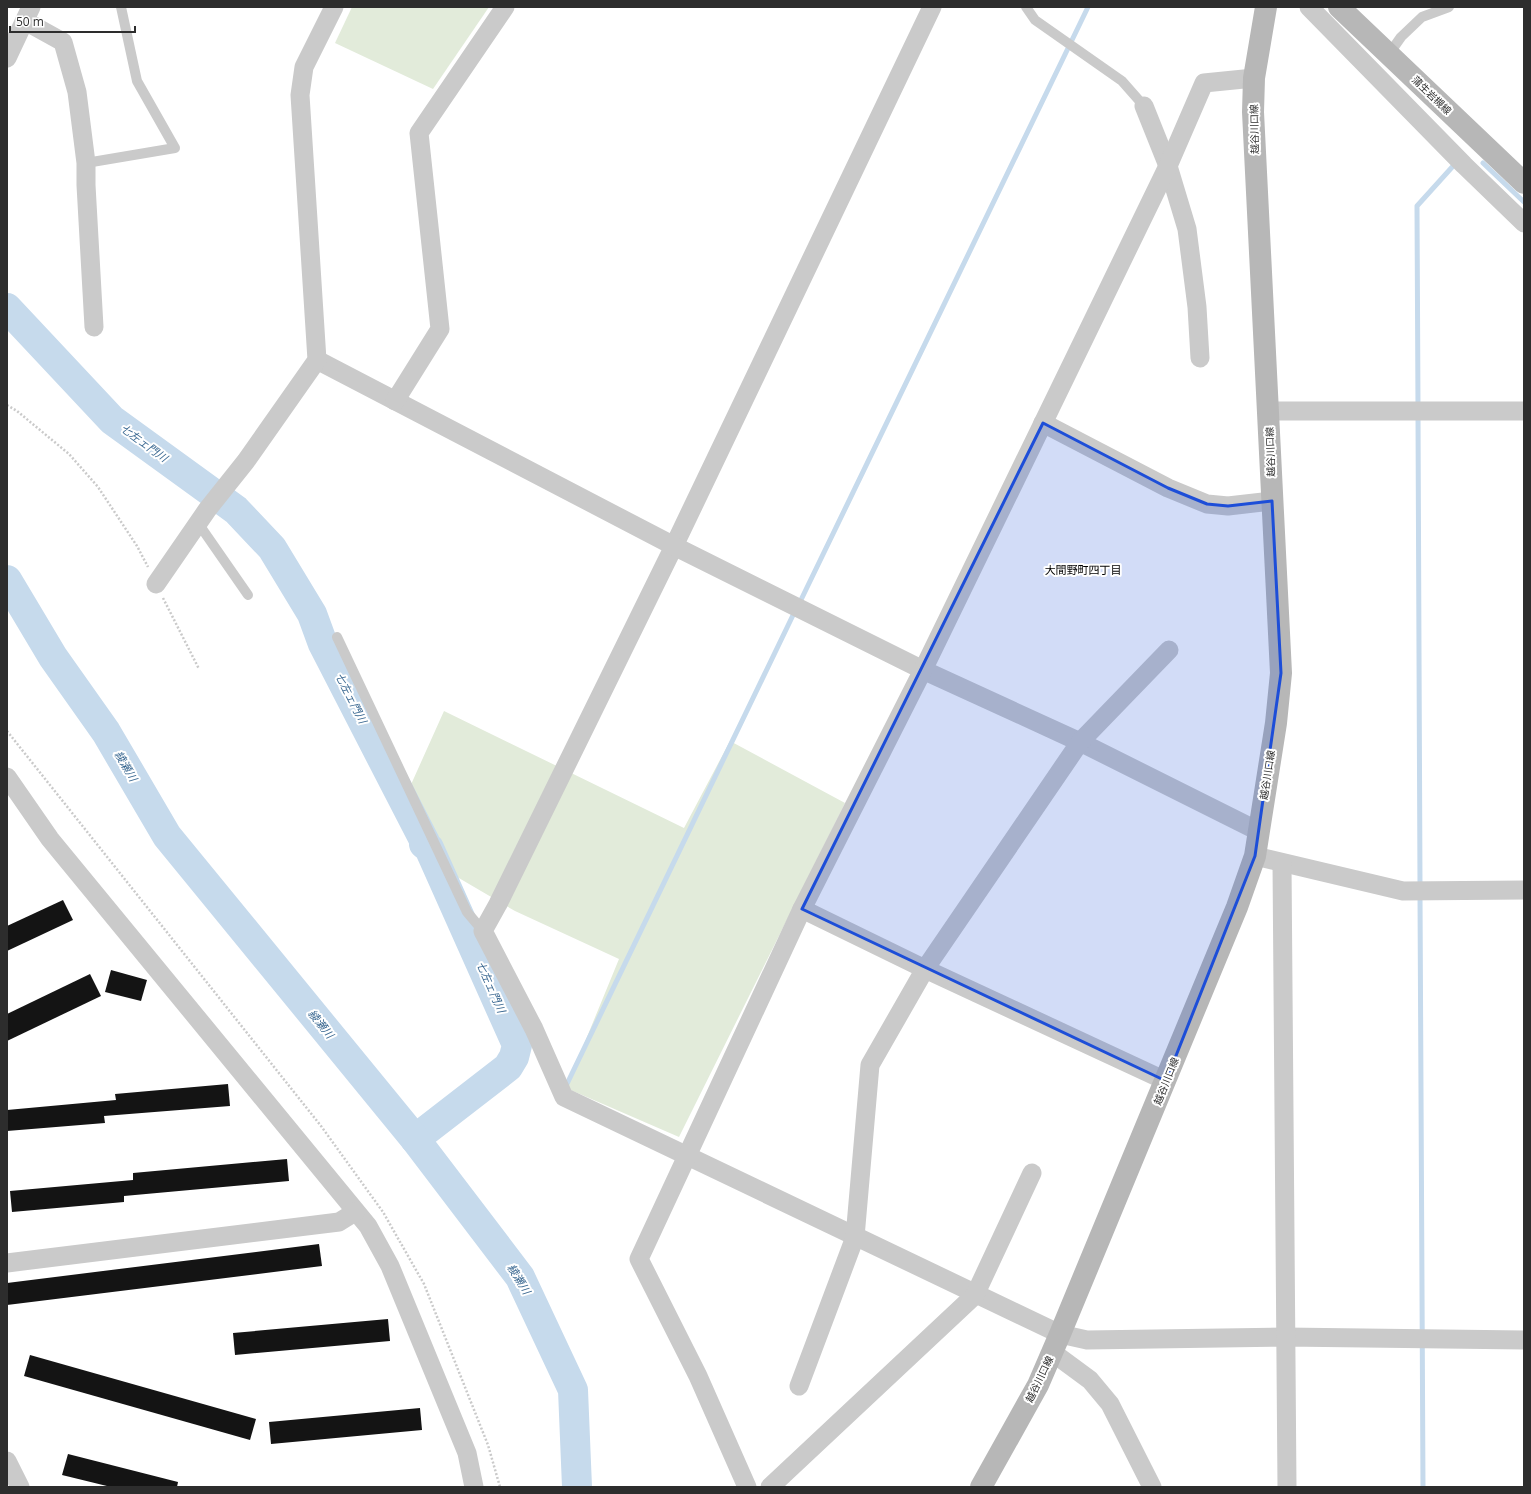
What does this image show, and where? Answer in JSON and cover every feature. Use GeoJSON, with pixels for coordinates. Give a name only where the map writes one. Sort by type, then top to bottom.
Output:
{"type":"FeatureCollection","features":[{"type":"Feature","properties":{"kind":"main road","name":"越谷川口線"},"geometry":{"type":"LineString","coordinates":[[981,1487],[1038,1385],[1166,1081],[1237,907],[1255,856],[1276,723],[1281,673],[1269,411],[1254,157],[1254,78],[1266,7]]}},
{"type":"Feature","properties":{"kind":"main road","name":"蒲生岩槻線"},"geometry":{"type":"LineString","coordinates":[[1339,7],[1524,183]]}},
{"type":"Feature","properties":{"kind":"street"},"geometry":{"type":"LineString","coordinates":[[156,584],[198,523],[246,461],[317,360],[300,95],[304,67],[334,7]]}},
{"type":"Feature","properties":{"kind":"street"},"geometry":{"type":"LineString","coordinates":[[395,401],[440,329],[419,133],[505,7]]}},
{"type":"Feature","properties":{"kind":"street"},"geometry":{"type":"LineString","coordinates":[[932,7],[674,546],[498,904],[483,931],[534,1029],[564,1098],[686,1155],[975,1295],[1056,1343],[1110,1404],[1152,1487]]}},
{"type":"Feature","properties":{"kind":"street"},"geometry":{"type":"LineString","coordinates":[[1309,7],[1464,165],[1524,223]]}},
{"type":"Feature","properties":{"kind":"street"},"geometry":{"type":"LineString","coordinates":[[7,58],[28,14],[63,42],[78,92],[86,163],[94,326]]}},
{"type":"Feature","properties":{"kind":"street"},"geometry":{"type":"LineString","coordinates":[[747,1487],[698,1376],[639,1259],[686,1155],[802,909],[923,670],[1168,166],[1204,83],[1254,78]]}},
{"type":"Feature","properties":{"kind":"street"},"geometry":{"type":"LineString","coordinates":[[1144,106],[1168,166],[1187,229],[1197,307],[1200,358]]}},
{"type":"Feature","properties":{"kind":"street"},"geometry":{"type":"LineString","coordinates":[[317,360],[674,546],[923,670],[1080,742],[1258,831]]}},
{"type":"Feature","properties":{"kind":"street"},"geometry":{"type":"LineString","coordinates":[[1269,411],[1524,411]]}},
{"type":"Feature","properties":{"kind":"street"},"geometry":{"type":"LineString","coordinates":[[1043,423],[1168,488],[1207,504],[1228,506],[1272,501]]}},
{"type":"Feature","properties":{"kind":"street"},"geometry":{"type":"LineString","coordinates":[[800,1386],[855,1237],[870,1065],[925,969],[1080,742],[1169,650]]}},
{"type":"Feature","properties":{"kind":"street"},"geometry":{"type":"LineString","coordinates":[[7,778],[50,839],[368,1226],[390,1266],[467,1453],[474,1487]]}},
{"type":"Feature","properties":{"kind":"street"},"geometry":{"type":"LineString","coordinates":[[1255,856],[1403,891],[1524,890]]}},
{"type":"Feature","properties":{"kind":"street"},"geometry":{"type":"LineString","coordinates":[[1282,863],[1287,1487]]}},
{"type":"Feature","properties":{"kind":"street"},"geometry":{"type":"LineString","coordinates":[[802,909],[925,969],[1166,1081]]}},
{"type":"Feature","properties":{"kind":"street"},"geometry":{"type":"LineString","coordinates":[[770,1487],[975,1295],[1032,1173]]}},
{"type":"Feature","properties":{"kind":"street"},"geometry":{"type":"LineString","coordinates":[[7,1263],[339,1222],[355,1212]]}},
{"type":"Feature","properties":{"kind":"street"},"geometry":{"type":"LineString","coordinates":[[1056,1343],[1087,1340],[1285,1337],[1524,1340]]}},
{"type":"Feature","properties":{"kind":"street"},"geometry":{"type":"LineString","coordinates":[[7,1462],[20,1487]]}},
{"type":"Feature","properties":{"kind":"lane"},"geometry":{"type":"LineString","coordinates":[[86,163],[176,148],[137,81],[121,7]]}},
{"type":"Feature","properties":{"kind":"lane"},"geometry":{"type":"LineString","coordinates":[[1026,7],[1034,20],[1122,81],[1144,106]]}},
{"type":"Feature","properties":{"kind":"lane"},"geometry":{"type":"LineString","coordinates":[[1389,54],[1401,37],[1422,17],[1449,7]]}},
{"type":"Feature","properties":{"kind":"lane"},"geometry":{"type":"LineString","coordinates":[[198,523],[248,595]]}},
{"type":"Feature","properties":{"kind":"lane"},"geometry":{"type":"LineString","coordinates":[[337,637],[467,912],[483,931]]}},
{"type":"Feature","properties":{"kind":"path"},"geometry":{"type":"LineString","coordinates":[[7,405],[17,410],[69,454],[98,486],[137,546],[199,669]]}},
{"type":"Feature","properties":{"kind":"highlighted area"},"geometry":{"type":"Polygon","coordinates":[[[1043,423],[1168,488],[1207,504],[1228,506],[1272,501],[1281,673],[1255,856],[1166,1081],[802,909],[1043,423]]]}},
{"type":"Feature","properties":{"kind":"green space"},"geometry":{"type":"Polygon","coordinates":[[[352,7],[489,7],[433,89],[335,43],[352,7]]]}},
{"type":"Feature","properties":{"kind":"green space"},"geometry":{"type":"Polygon","coordinates":[[[444,711],[684,828],[730,741],[845,803],[679,1137],[566,1088],[619,959],[515,911],[452,874],[409,789],[444,711]]]}},
{"type":"Feature","properties":{"kind":"building"},"geometry":{"type":"Polygon","coordinates":[[[63,900],[73,920],[7,951],[7,926],[63,900]]]}},
{"type":"Feature","properties":{"kind":"building"},"geometry":{"type":"Polygon","coordinates":[[[111,970],[147,980],[141,1001],[105,992],[111,970]]]}},
{"type":"Feature","properties":{"kind":"building"},"geometry":{"type":"Polygon","coordinates":[[[90,974],[101,996],[7,1041],[7,1014],[90,974]]]}},
{"type":"Feature","properties":{"kind":"building"},"geometry":{"type":"Polygon","coordinates":[[[228,1084],[230,1106],[104,1116],[105,1123],[7,1131],[7,1110],[116,1100],[115,1094],[228,1084]]]}},
{"type":"Feature","properties":{"kind":"building"},"geometry":{"type":"Polygon","coordinates":[[[287,1159],[289,1181],[124,1196],[124,1202],[12,1212],[10,1191],[133,1180],[133,1173],[287,1159]]]}},
{"type":"Feature","properties":{"kind":"building"},"geometry":{"type":"Polygon","coordinates":[[[319,1244],[322,1266],[7,1305],[7,1283],[319,1244]]]}},
{"type":"Feature","properties":{"kind":"building"},"geometry":{"type":"Polygon","coordinates":[[[388,1319],[390,1341],[235,1355],[233,1333],[388,1319]]]}},
{"type":"Feature","properties":{"kind":"building"},"geometry":{"type":"Polygon","coordinates":[[[30,1355],[256,1419],[250,1440],[24,1376],[30,1355]]]}},
{"type":"Feature","properties":{"kind":"building"},"geometry":{"type":"Polygon","coordinates":[[[420,1408],[422,1430],[271,1444],[269,1422],[420,1408]]]}},
{"type":"Feature","properties":{"kind":"building"},"geometry":{"type":"Polygon","coordinates":[[[68,1454],[178,1482],[177,1487],[111,1487],[62,1475],[68,1454]]]}},
{"type":"Feature","properties":{"kind":"waterway"},"geometry":{"type":"LineString","coordinates":[[799,604],[1088,7]]}},
{"type":"Feature","properties":{"kind":"waterway"},"geometry":{"type":"LineString","coordinates":[[1483,163],[1524,202]]}},
{"type":"Feature","properties":{"kind":"waterway"},"geometry":{"type":"LineString","coordinates":[[1418,407],[1417,206],[1454,165]]}},
{"type":"Feature","properties":{"kind":"waterway","name":"七左ェ門川"},"geometry":{"type":"LineString","coordinates":[[7,308],[112,420],[236,510],[272,548],[312,614],[323,644],[425,842],[424,844],[429,848],[517,1045],[514,1057],[508,1067],[415,1139]]}},
{"type":"Feature","properties":{"kind":"waterway"},"geometry":{"type":"LineString","coordinates":[[1418,415],[1420,887]]}},
{"type":"Feature","properties":{"kind":"waterway","name":"綾瀬川"},"geometry":{"type":"LineString","coordinates":[[7,580],[53,657],[106,732],[167,836],[415,1139],[520,1277],[573,1390],[577,1487]]}},
{"type":"Feature","properties":{"kind":"waterway"},"geometry":{"type":"LineString","coordinates":[[565,1088],[795,611]]}},
{"type":"Feature","properties":{"kind":"waterway"},"geometry":{"type":"LineString","coordinates":[[1420,895],[1423,1487]]}},
{"type":"Feature","properties":{"kind":"district","name":"大間野町四丁目"},"geometry":{"type":"Point","coordinates":[1083,570]}}]}
